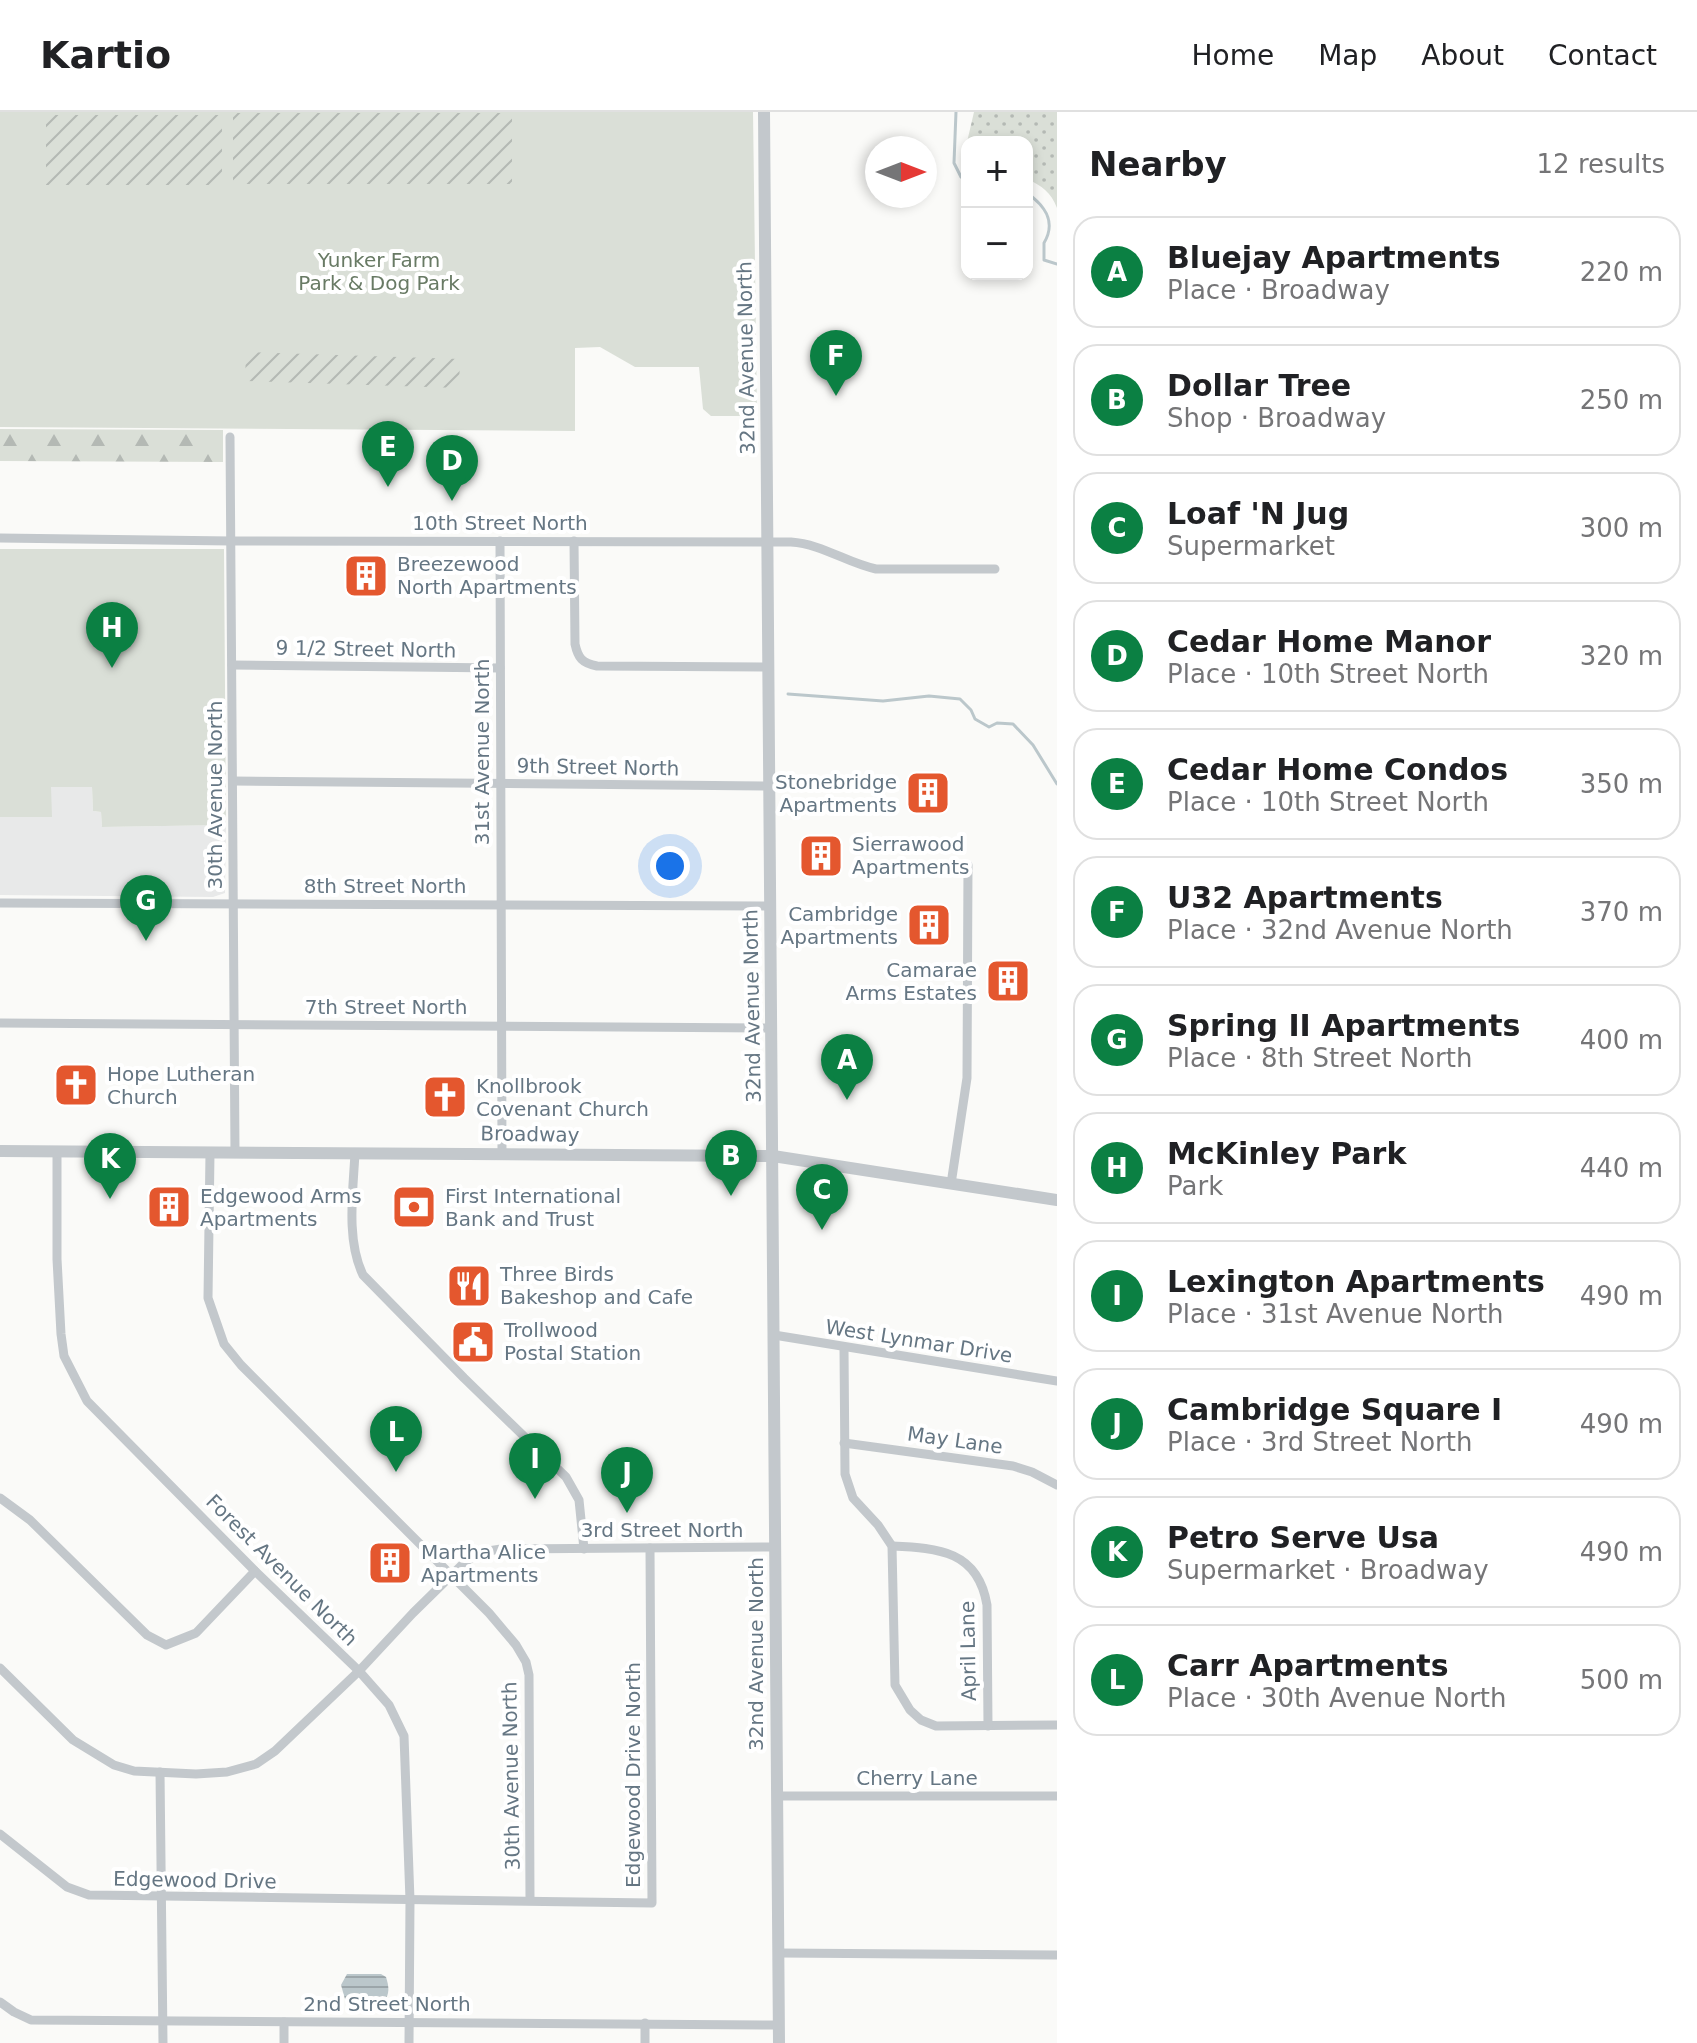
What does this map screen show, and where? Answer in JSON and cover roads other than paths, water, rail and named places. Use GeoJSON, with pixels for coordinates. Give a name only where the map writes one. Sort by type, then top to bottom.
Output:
{"type":"FeatureCollection","features":[{"type":"Feature","properties":{"kind":"street","name":"32nd Avenue North"},"geometry":{"type":"LineString","coordinates":[[764,112],[779,2043]]}},
{"type":"Feature","properties":{"kind":"street","name":"30th Avenue North"},"geometry":{"type":"LineString","coordinates":[[230,437],[235,1153]]}},
{"type":"Feature","properties":{"kind":"street","name":"10th Street North"},"geometry":{"type":"LineString","coordinates":[[0,538],[806,543],[861,566],[876,569],[995,569]]}},
{"type":"Feature","properties":{"kind":"street","name":"31st Avenue North"},"geometry":{"type":"LineString","coordinates":[[500,541],[502,1154]]}},
{"type":"Feature","properties":{"kind":"street"},"geometry":{"type":"LineString","coordinates":[[574,541],[575,644],[577,656],[585,664],[769,667]]}},
{"type":"Feature","properties":{"kind":"street","name":"9 1/2 Street North"},"geometry":{"type":"LineString","coordinates":[[232,665],[500,668]]}},
{"type":"Feature","properties":{"kind":"street","name":"9th Street North"},"geometry":{"type":"LineString","coordinates":[[233,781],[770,786]]}},
{"type":"Feature","properties":{"kind":"street"},"geometry":{"type":"LineString","coordinates":[[951,1184],[968,1061],[968,865]]}},
{"type":"Feature","properties":{"kind":"street","name":"8th Street North"},"geometry":{"type":"LineString","coordinates":[[0,903],[771,906]]}},
{"type":"Feature","properties":{"kind":"street","name":"7th Street North"},"geometry":{"type":"LineString","coordinates":[[0,1023],[772,1028]]}},
{"type":"Feature","properties":{"kind":"street","name":"Broadway"},"geometry":{"type":"LineString","coordinates":[[0,1151],[773,1156],[1057,1200]]}},
{"type":"Feature","properties":{"kind":"street","name":"Forest Avenue North"},"geometry":{"type":"LineString","coordinates":[[57,1152],[61,1334],[64,1356],[87,1401],[359,1671],[389,1705],[404,1736],[410,1900],[409,2043]]}},
{"type":"Feature","properties":{"kind":"street","name":"30th Avenue North"},"geometry":{"type":"LineString","coordinates":[[210,1153],[208,1298],[224,1344],[241,1365],[489,1613],[526,1662],[530,1696],[530,1900]]}},
{"type":"Feature","properties":{"kind":"street"},"geometry":{"type":"LineString","coordinates":[[355,1153],[354,1242],[356,1259],[363,1275],[566,1477],[579,1500],[584,1549]]}},
{"type":"Feature","properties":{"kind":"street","name":"West Lynmar Drive"},"geometry":{"type":"LineString","coordinates":[[774,1335],[1057,1381]]}},
{"type":"Feature","properties":{"kind":"street"},"geometry":{"type":"LineString","coordinates":[[844,1348],[845,1474],[853,1498],[892,1546],[895,1685],[910,1710],[921,1720],[936,1726],[1057,1725]]}},
{"type":"Feature","properties":{"kind":"street","name":"May Lane"},"geometry":{"type":"LineString","coordinates":[[844,1443],[1013,1466],[1057,1485]]}},
{"type":"Feature","properties":{"kind":"street"},"geometry":{"type":"LineString","coordinates":[[0,1498],[30,1520],[147,1635],[166,1645],[196,1633],[255,1571]]}},
{"type":"Feature","properties":{"kind":"street","name":"April Lane"},"geometry":{"type":"LineString","coordinates":[[892,1546],[924,1548],[960,1558],[984,1586],[987,1605],[988,1726]]}},
{"type":"Feature","properties":{"kind":"street","name":"3rd Street North"},"geometry":{"type":"LineString","coordinates":[[0,1668],[73,1740],[114,1765],[134,1771],[227,1772],[256,1764],[275,1751],[359,1671],[451,1575],[482,1552],[776,1547]]}},
{"type":"Feature","properties":{"kind":"street","name":"Edgewood Drive North"},"geometry":{"type":"LineString","coordinates":[[410,1900],[652,1903],[650,1548]]}},
{"type":"Feature","properties":{"kind":"street"},"geometry":{"type":"LineString","coordinates":[[160,1772],[163,2043]]}},
{"type":"Feature","properties":{"kind":"street","name":"Cherry Lane"},"geometry":{"type":"LineString","coordinates":[[777,1796],[1057,1796]]}},
{"type":"Feature","properties":{"kind":"street","name":"Edgewood Drive"},"geometry":{"type":"LineString","coordinates":[[0,1834],[67,1887],[89,1895],[410,1900]]}},
{"type":"Feature","properties":{"kind":"street"},"geometry":{"type":"LineString","coordinates":[[779,1953],[1057,1955]]}},
{"type":"Feature","properties":{"kind":"street","name":"2nd Street North"},"geometry":{"type":"LineString","coordinates":[[0,2002],[31,2020],[779,2025]]}},
{"type":"Feature","properties":{"kind":"street"},"geometry":{"type":"LineString","coordinates":[[284,2022],[284,2043]]}},
{"type":"Feature","properties":{"kind":"street"},"geometry":{"type":"LineString","coordinates":[[645,2023],[645,2043]]}},
{"type":"Feature","properties":{"kind":"waterway"},"geometry":{"type":"LineString","coordinates":[[956,112],[954,163],[961,177]]}},
{"type":"Feature","properties":{"kind":"waterway"},"geometry":{"type":"LineString","coordinates":[[1033,198],[1043,208],[1049,221],[1044,260],[1057,264]]}},
{"type":"Feature","properties":{"kind":"waterway"},"geometry":{"type":"LineString","coordinates":[[788,694],[883,701],[929,696],[960,699],[975,719],[989,727],[997,723],[1013,724],[1033,745],[1057,784]]}},
{"type":"Feature","properties":{"kind":"place","name":"U32 Apartments"},"geometry":{"type":"Point","coordinates":[836,396]}},
{"type":"Feature","properties":{"kind":"place","name":"Cedar Home Condos"},"geometry":{"type":"Point","coordinates":[388,487]}},
{"type":"Feature","properties":{"kind":"place","name":"Cedar Home Manor"},"geometry":{"type":"Point","coordinates":[452,501]}},
{"type":"Feature","properties":{"kind":"place","name":"Breezewood North Apartments"},"geometry":{"type":"Point","coordinates":[366,576]}},
{"type":"Feature","properties":{"kind":"place","name":"McKinley Park"},"geometry":{"type":"Point","coordinates":[112,668]}},
{"type":"Feature","properties":{"kind":"place","name":"Stonebridge Apartments"},"geometry":{"type":"Point","coordinates":[928,793]}},
{"type":"Feature","properties":{"kind":"place","name":"Sierrawood Apartments"},"geometry":{"type":"Point","coordinates":[821,856]}},
{"type":"Feature","properties":{"kind":"place","name":"Cambridge Apartments"},"geometry":{"type":"Point","coordinates":[929,925]}},
{"type":"Feature","properties":{"kind":"place","name":"Spring II Apartments"},"geometry":{"type":"Point","coordinates":[146,941]}},
{"type":"Feature","properties":{"kind":"place","name":"Camarae Arms Estates"},"geometry":{"type":"Point","coordinates":[1008,981]}},
{"type":"Feature","properties":{"kind":"place","name":"Hope Lutheran Church"},"geometry":{"type":"Point","coordinates":[76,1085]}},
{"type":"Feature","properties":{"kind":"place","name":"Knollbrook Covenant Church"},"geometry":{"type":"Point","coordinates":[445,1097]}},
{"type":"Feature","properties":{"kind":"place","name":"Bluejay Apartments"},"geometry":{"type":"Point","coordinates":[847,1100]}},
{"type":"Feature","properties":{"kind":"place","name":"Dollar Tree"},"geometry":{"type":"Point","coordinates":[731,1196]}},
{"type":"Feature","properties":{"kind":"place","name":"Petro Serve Usa"},"geometry":{"type":"Point","coordinates":[110,1199]}},
{"type":"Feature","properties":{"kind":"place","name":"Edgewood Arms Apartments"},"geometry":{"type":"Point","coordinates":[169,1207]}},
{"type":"Feature","properties":{"kind":"place","name":"First International Bank and Trust"},"geometry":{"type":"Point","coordinates":[414,1207]}},
{"type":"Feature","properties":{"kind":"place","name":"Loaf 'N Jug"},"geometry":{"type":"Point","coordinates":[822,1230]}},
{"type":"Feature","properties":{"kind":"place","name":"Three Birds Bakeshop and Cafe"},"geometry":{"type":"Point","coordinates":[469,1286]}},
{"type":"Feature","properties":{"kind":"place","name":"Trollwood Postal Station"},"geometry":{"type":"Point","coordinates":[473,1342]}},
{"type":"Feature","properties":{"kind":"place","name":"Carr Apartments"},"geometry":{"type":"Point","coordinates":[396,1472]}},
{"type":"Feature","properties":{"kind":"place","name":"Lexington Apartments"},"geometry":{"type":"Point","coordinates":[535,1499]}},
{"type":"Feature","properties":{"kind":"place","name":"Cambridge Square I"},"geometry":{"type":"Point","coordinates":[627,1513]}},
{"type":"Feature","properties":{"kind":"place","name":"Martha Alice Apartments"},"geometry":{"type":"Point","coordinates":[390,1563]}},
{"type":"Feature","properties":{"kind":"park label","name":"Yunker Farm Park & Dog Park"},"geometry":{"type":"Point","coordinates":[379,272]}}]}
